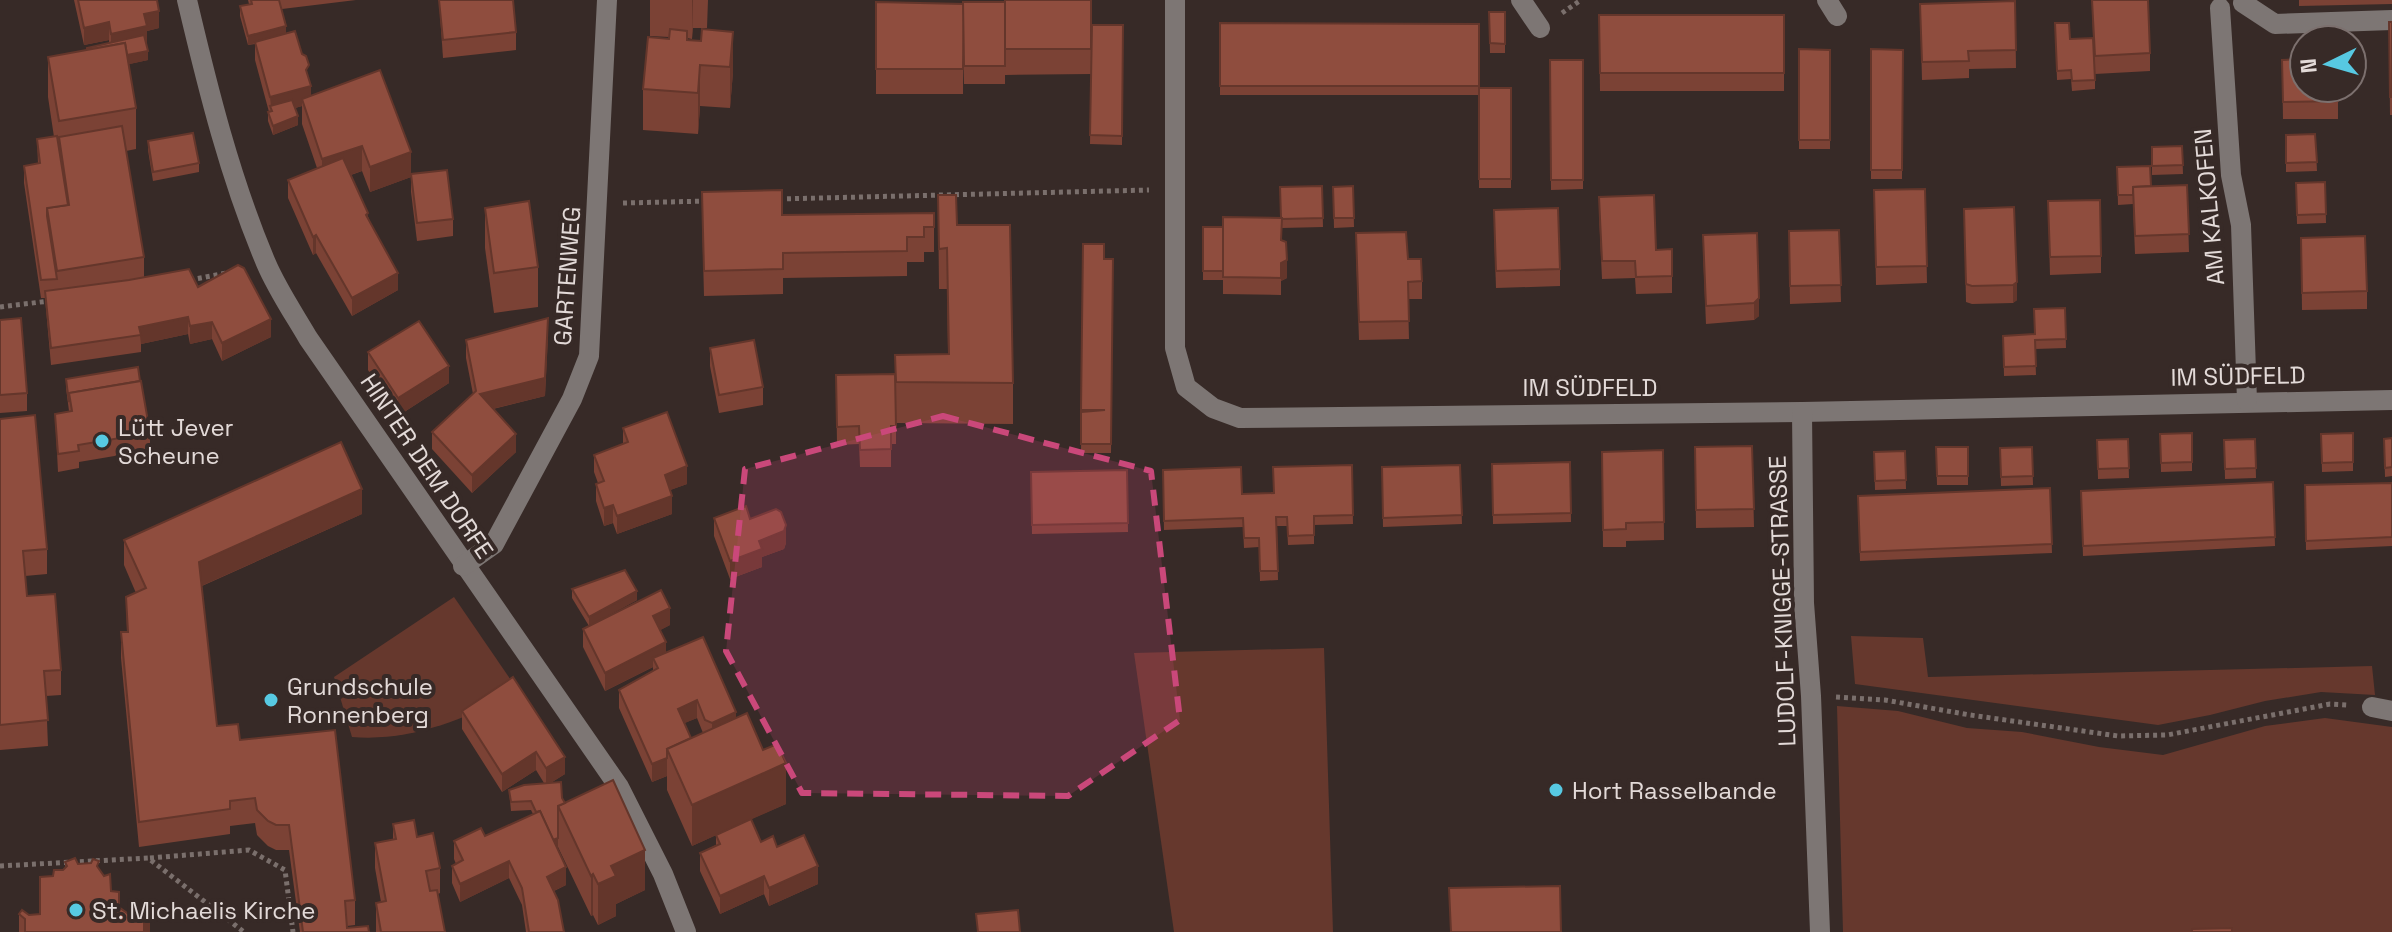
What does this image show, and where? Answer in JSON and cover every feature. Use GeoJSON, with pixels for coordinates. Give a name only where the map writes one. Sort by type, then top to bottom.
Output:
{"type":"FeatureCollection","features":[{"type":"Feature","properties":{"kind":"street","name":"HINTER DEM DORFE"},"geometry":{"type":"LineString","coordinates":[[187,0],[212,106],[236,184],[267,266],[308,338],[463,566],[619,787],[663,874],[686,932]]}},
{"type":"Feature","properties":{"kind":"street","name":"GARTENWEG"},"geometry":{"type":"LineString","coordinates":[[463,566],[494,544],[572,399],[589,356],[607,0]]}},
{"type":"Feature","properties":{"kind":"street","name":"IM SÜDFELD"},"geometry":{"type":"LineString","coordinates":[[1175,0],[1175,348],[1186,387],[1213,408],[1240,418],[1802,412],[2392,400]]}},
{"type":"Feature","properties":{"kind":"street"},"geometry":{"type":"LineString","coordinates":[[1521,0],[1540,28]]}},
{"type":"Feature","properties":{"kind":"street"},"geometry":{"type":"LineString","coordinates":[[2200,0],[2220,8],[2245,2],[2275,24],[2392,20]]}},
{"type":"Feature","properties":{"kind":"street","name":"AM KALKOFEN"},"geometry":{"type":"LineString","coordinates":[[2220,8],[2231,175],[2241,225],[2247,401]]}},
{"type":"Feature","properties":{"kind":"street","name":"LUDOLF-KNIGGE-STRASSE"},"geometry":{"type":"LineString","coordinates":[[1802,412],[1804,603],[1811,696],[1820,932]]}},
{"type":"Feature","properties":{"kind":"path"},"geometry":{"type":"LineString","coordinates":[[774,199],[1174,189]]}},
{"type":"Feature","properties":{"kind":"path"},"geometry":{"type":"LineString","coordinates":[[598,204],[710,201]]}},
{"type":"Feature","properties":{"kind":"path"},"geometry":{"type":"LineString","coordinates":[[177,282],[267,266]]}},
{"type":"Feature","properties":{"kind":"path"},"geometry":{"type":"LineString","coordinates":[[0,307],[58,300]]}},
{"type":"Feature","properties":{"kind":"path"},"geometry":{"type":"LineString","coordinates":[[1811,696],[1885,700],[2118,736],[2167,735],[2330,704],[2382,709]]}},
{"type":"Feature","properties":{"kind":"path"},"geometry":{"type":"LineString","coordinates":[[0,866],[249,850],[285,870],[293,932]]}},
{"type":"Feature","properties":{"kind":"path"},"geometry":{"type":"LineString","coordinates":[[148,858],[244,932]]}},
{"type":"Feature","properties":{"kind":"highlighted area"},"geometry":{"type":"Polygon","coordinates":[[[943,416],[1151,471],[1180,720],[1068,796],[802,793],[726,651],[745,469],[943,416]]]}},
{"type":"Feature","properties":{"kind":"shaded area"},"geometry":{"type":"Polygon","coordinates":[[[454,597],[519,692],[459,719],[417,732],[374,738],[352,737],[334,677],[454,597]]]}},
{"type":"Feature","properties":{"kind":"shaded area"},"geometry":{"type":"Polygon","coordinates":[[[1851,636],[1923,638],[1928,677],[2372,666],[2375,695],[2321,692],[2158,725],[1855,684],[1851,636]]]}},
{"type":"Feature","properties":{"kind":"shaded area"},"geometry":{"type":"Polygon","coordinates":[[[1324,648],[1333,932],[1174,932],[1134,653],[1324,648]]]}},
{"type":"Feature","properties":{"kind":"shaded area"},"geometry":{"type":"Polygon","coordinates":[[[1837,706],[1898,711],[1967,728],[2022,732],[2099,747],[2163,755],[2265,726],[2325,718],[2392,727],[2392,932],[1843,932],[1837,706]]]}},
{"type":"Feature","properties":{"kind":"building"},"geometry":{"type":"Polygon","coordinates":[[[78,0],[157,0],[159,11],[144,14],[147,26],[111,34],[109,22],[84,28],[78,0]]]}},
{"type":"Feature","properties":{"kind":"building"},"geometry":{"type":"Polygon","coordinates":[[[251,0],[279,0],[286,26],[248,36],[240,6],[252,4],[251,0]]]}},
{"type":"Feature","properties":{"kind":"building"},"geometry":{"type":"Polygon","coordinates":[[[439,0],[513,0],[516,32],[443,40],[439,0]]]}},
{"type":"Feature","properties":{"kind":"building"},"geometry":{"type":"Polygon","coordinates":[[[1005,0],[1091,0],[1091,49],[1005,49],[1005,0]]]}},
{"type":"Feature","properties":{"kind":"building"},"geometry":{"type":"Polygon","coordinates":[[[2092,0],[2148,0],[2150,53],[2095,56],[2092,0]]]}},
{"type":"Feature","properties":{"kind":"building"},"geometry":{"type":"Polygon","coordinates":[[[2015,1],[2016,50],[1968,51],[1969,61],[1922,62],[1920,4],[2015,1]]]}},
{"type":"Feature","properties":{"kind":"building"},"geometry":{"type":"Polygon","coordinates":[[[876,2],[964,4],[963,69],[876,69],[876,2]]]}},
{"type":"Feature","properties":{"kind":"building"},"geometry":{"type":"Polygon","coordinates":[[[963,2],[1005,2],[1005,66],[964,66],[963,2]]]}},
{"type":"Feature","properties":{"kind":"building"},"geometry":{"type":"Polygon","coordinates":[[[1489,12],[1505,12],[1505,44],[1490,43],[1489,12]]]}},
{"type":"Feature","properties":{"kind":"building"},"geometry":{"type":"Polygon","coordinates":[[[1599,15],[1784,15],[1784,73],[1600,73],[1599,15]]]}},
{"type":"Feature","properties":{"kind":"building"},"geometry":{"type":"Polygon","coordinates":[[[2389,22],[2392,22],[2392,97],[2390,97],[2389,22]]]}},
{"type":"Feature","properties":{"kind":"building"},"geometry":{"type":"Polygon","coordinates":[[[1220,23],[1479,24],[1479,86],[1220,86],[1220,23]]]}},
{"type":"Feature","properties":{"kind":"building"},"geometry":{"type":"Polygon","coordinates":[[[2055,23],[2069,23],[2070,39],[2093,38],[2095,80],[2072,81],[2071,70],[2057,71],[2055,23]]]}},
{"type":"Feature","properties":{"kind":"building"},"geometry":{"type":"Polygon","coordinates":[[[1092,25],[1123,25],[1122,136],[1090,135],[1092,25]]]}},
{"type":"Feature","properties":{"kind":"building"},"geometry":{"type":"Polygon","coordinates":[[[670,29],[687,31],[687,40],[701,41],[702,29],[733,32],[730,67],[700,65],[698,93],[643,89],[648,37],[669,39],[670,29]]]}},
{"type":"Feature","properties":{"kind":"building"},"geometry":{"type":"Polygon","coordinates":[[[295,31],[309,65],[306,70],[311,86],[270,97],[255,42],[295,31]]]}},
{"type":"Feature","properties":{"kind":"building"},"geometry":{"type":"Polygon","coordinates":[[[144,35],[148,51],[127,55],[125,43],[87,50],[87,48],[144,35]]]}},
{"type":"Feature","properties":{"kind":"building"},"geometry":{"type":"Polygon","coordinates":[[[125,43],[136,108],[59,121],[48,57],[125,43]]]}},
{"type":"Feature","properties":{"kind":"building"},"geometry":{"type":"Polygon","coordinates":[[[1799,49],[1830,50],[1830,140],[1799,140],[1799,49]]]}},
{"type":"Feature","properties":{"kind":"building"},"geometry":{"type":"Polygon","coordinates":[[[1871,49],[1903,50],[1902,170],[1871,170],[1871,49]]]}},
{"type":"Feature","properties":{"kind":"building"},"geometry":{"type":"Polygon","coordinates":[[[1550,60],[1583,60],[1583,180],[1551,180],[1550,60]]]}},
{"type":"Feature","properties":{"kind":"building"},"geometry":{"type":"Polygon","coordinates":[[[2282,60],[2288,60],[2288,102],[2283,102],[2282,60]]]}},
{"type":"Feature","properties":{"kind":"building"},"geometry":{"type":"Polygon","coordinates":[[[380,70],[411,152],[370,167],[362,146],[322,159],[302,99],[380,70]]]}},
{"type":"Feature","properties":{"kind":"building"},"geometry":{"type":"Polygon","coordinates":[[[1479,88],[1511,88],[1511,179],[1479,179],[1479,88]]]}},
{"type":"Feature","properties":{"kind":"building"},"geometry":{"type":"Polygon","coordinates":[[[292,100],[298,116],[273,126],[268,112],[272,111],[270,106],[292,100]]]}},
{"type":"Feature","properties":{"kind":"building"},"geometry":{"type":"Polygon","coordinates":[[[122,126],[144,257],[57,271],[47,208],[69,205],[59,137],[122,126]]]}},
{"type":"Feature","properties":{"kind":"building"},"geometry":{"type":"Polygon","coordinates":[[[193,133],[199,163],[153,172],[148,141],[193,133]]]}},
{"type":"Feature","properties":{"kind":"building"},"geometry":{"type":"Polygon","coordinates":[[[2315,134],[2317,162],[2286,163],[2286,135],[2315,134]]]}},
{"type":"Feature","properties":{"kind":"building"},"geometry":{"type":"Polygon","coordinates":[[[57,136],[68,205],[47,208],[57,279],[41,280],[24,166],[40,163],[37,139],[57,136]]]}},
{"type":"Feature","properties":{"kind":"building"},"geometry":{"type":"Polygon","coordinates":[[[2182,146],[2183,165],[2152,166],[2152,147],[2182,146]]]}},
{"type":"Feature","properties":{"kind":"building"},"geometry":{"type":"Polygon","coordinates":[[[343,158],[368,213],[366,215],[398,273],[352,298],[316,235],[313,237],[288,180],[343,158]]]}},
{"type":"Feature","properties":{"kind":"building"},"geometry":{"type":"Polygon","coordinates":[[[2150,166],[2151,186],[2133,187],[2133,195],[2118,195],[2117,167],[2150,166]]]}},
{"type":"Feature","properties":{"kind":"building"},"geometry":{"type":"Polygon","coordinates":[[[447,170],[453,219],[417,223],[411,174],[447,170]]]}},
{"type":"Feature","properties":{"kind":"building"},"geometry":{"type":"Polygon","coordinates":[[[2325,182],[2326,214],[2297,215],[2296,183],[2325,182]]]}},
{"type":"Feature","properties":{"kind":"building"},"geometry":{"type":"Polygon","coordinates":[[[2187,185],[2189,234],[2135,236],[2133,187],[2187,185]]]}},
{"type":"Feature","properties":{"kind":"building"},"geometry":{"type":"Polygon","coordinates":[[[1322,186],[1323,218],[1281,218],[1280,187],[1322,186]]]}},
{"type":"Feature","properties":{"kind":"building"},"geometry":{"type":"Polygon","coordinates":[[[1353,186],[1354,218],[1334,218],[1333,187],[1353,186]]]}},
{"type":"Feature","properties":{"kind":"building"},"geometry":{"type":"Polygon","coordinates":[[[1925,189],[1927,266],[1876,267],[1874,190],[1925,189]]]}},
{"type":"Feature","properties":{"kind":"building"},"geometry":{"type":"Polygon","coordinates":[[[782,190],[782,215],[934,213],[934,227],[924,227],[924,237],[907,237],[907,251],[783,253],[783,269],[704,271],[702,192],[782,190]]]}},
{"type":"Feature","properties":{"kind":"building"},"geometry":{"type":"Polygon","coordinates":[[[938,195],[956,195],[957,225],[1010,225],[1013,383],[896,382],[895,355],[949,354],[947,248],[939,249],[938,195]]]}},
{"type":"Feature","properties":{"kind":"building"},"geometry":{"type":"Polygon","coordinates":[[[1654,195],[1656,250],[1672,249],[1672,276],[1636,277],[1635,261],[1602,261],[1599,197],[1654,195]]]}},
{"type":"Feature","properties":{"kind":"building"},"geometry":{"type":"Polygon","coordinates":[[[2100,200],[2101,256],[2050,257],[2048,201],[2100,200]]]}},
{"type":"Feature","properties":{"kind":"building"},"geometry":{"type":"Polygon","coordinates":[[[529,201],[538,267],[494,273],[485,208],[529,201]]]}},
{"type":"Feature","properties":{"kind":"building"},"geometry":{"type":"Polygon","coordinates":[[[2014,207],[2017,282],[2013,285],[1966,284],[1964,209],[2014,207]]]}},
{"type":"Feature","properties":{"kind":"building"},"geometry":{"type":"Polygon","coordinates":[[[1558,208],[1560,269],[1496,271],[1494,210],[1558,208]]]}},
{"type":"Feature","properties":{"kind":"building"},"geometry":{"type":"Polygon","coordinates":[[[1223,217],[1282,218],[1281,240],[1286,242],[1287,260],[1281,263],[1281,278],[1223,277],[1223,217]]]}},
{"type":"Feature","properties":{"kind":"building"},"geometry":{"type":"Polygon","coordinates":[[[1203,227],[1223,227],[1223,271],[1203,271],[1203,227]]]}},
{"type":"Feature","properties":{"kind":"building"},"geometry":{"type":"Polygon","coordinates":[[[1839,230],[1841,285],[1790,286],[1789,231],[1839,230]]]}},
{"type":"Feature","properties":{"kind":"building"},"geometry":{"type":"Polygon","coordinates":[[[1406,232],[1408,259],[1421,259],[1422,281],[1408,282],[1409,321],[1359,322],[1356,233],[1406,232]]]}},
{"type":"Feature","properties":{"kind":"building"},"geometry":{"type":"Polygon","coordinates":[[[1757,233],[1759,298],[1754,303],[1706,306],[1703,235],[1757,233]]]}},
{"type":"Feature","properties":{"kind":"building"},"geometry":{"type":"Polygon","coordinates":[[[2365,236],[2367,291],[2302,293],[2301,238],[2365,236]]]}},
{"type":"Feature","properties":{"kind":"building"},"geometry":{"type":"Polygon","coordinates":[[[1083,244],[1104,244],[1104,259],[1113,259],[1111,444],[1081,444],[1081,412],[1105,410],[1081,410],[1083,244]]]}},
{"type":"Feature","properties":{"kind":"building"},"geometry":{"type":"Polygon","coordinates":[[[238,265],[244,268],[271,319],[222,343],[212,322],[190,326],[188,317],[139,327],[141,335],[51,348],[45,291],[189,269],[198,287],[238,265]]]}},
{"type":"Feature","properties":{"kind":"building"},"geometry":{"type":"Polygon","coordinates":[[[2065,308],[2066,339],[2035,340],[2036,366],[2004,367],[2003,336],[2035,334],[2034,309],[2065,308]]]}},
{"type":"Feature","properties":{"kind":"building"},"geometry":{"type":"Polygon","coordinates":[[[21,318],[27,393],[0,395],[0,320],[21,318]]]}},
{"type":"Feature","properties":{"kind":"building"},"geometry":{"type":"Polygon","coordinates":[[[548,318],[545,378],[480,394],[516,434],[472,475],[432,432],[476,391],[466,340],[548,318]]]}},
{"type":"Feature","properties":{"kind":"building"},"geometry":{"type":"Polygon","coordinates":[[[419,321],[449,366],[398,398],[368,352],[419,321]]]}},
{"type":"Feature","properties":{"kind":"building"},"geometry":{"type":"Polygon","coordinates":[[[754,340],[763,387],[719,395],[710,348],[754,340]]]}},
{"type":"Feature","properties":{"kind":"building"},"geometry":{"type":"Polygon","coordinates":[[[138,367],[140,381],[69,393],[69,402],[66,379],[138,367]]]}},
{"type":"Feature","properties":{"kind":"building"},"geometry":{"type":"Polygon","coordinates":[[[895,374],[896,426],[891,426],[891,449],[860,450],[859,426],[837,427],[836,375],[895,374]]]}},
{"type":"Feature","properties":{"kind":"building","name":"Lütt Jever Scheune"},"geometry":{"type":"Polygon","coordinates":[[[141,381],[150,433],[78,445],[79,451],[58,454],[55,414],[72,411],[69,393],[141,381]]]}},
{"type":"Feature","properties":{"kind":"building"},"geometry":{"type":"Polygon","coordinates":[[[667,412],[687,466],[665,475],[672,496],[617,516],[613,505],[604,508],[596,484],[604,481],[594,455],[628,442],[623,428],[667,412]]]}},
{"type":"Feature","properties":{"kind":"building"},"geometry":{"type":"Polygon","coordinates":[[[35,415],[47,549],[23,551],[27,596],[55,594],[61,670],[44,671],[48,720],[0,725],[0,419],[35,415]]]}},
{"type":"Feature","properties":{"kind":"building"},"geometry":{"type":"Polygon","coordinates":[[[2192,433],[2192,462],[2161,463],[2160,434],[2192,433]]]}},
{"type":"Feature","properties":{"kind":"building"},"geometry":{"type":"Polygon","coordinates":[[[2353,433],[2353,462],[2322,463],[2321,434],[2353,433]]]}},
{"type":"Feature","properties":{"kind":"building"},"geometry":{"type":"Polygon","coordinates":[[[2392,438],[2392,467],[2385,468],[2384,439],[2392,438]]]}},
{"type":"Feature","properties":{"kind":"building"},"geometry":{"type":"Polygon","coordinates":[[[2128,439],[2129,468],[2098,469],[2097,440],[2128,439]]]}},
{"type":"Feature","properties":{"kind":"building"},"geometry":{"type":"Polygon","coordinates":[[[2255,439],[2256,468],[2225,469],[2224,440],[2255,439]]]}},
{"type":"Feature","properties":{"kind":"building"},"geometry":{"type":"Polygon","coordinates":[[[341,442],[362,489],[199,562],[217,726],[238,724],[240,740],[335,730],[355,900],[345,901],[347,928],[368,926],[369,932],[303,932],[289,825],[276,825],[268,821],[257,810],[255,798],[230,801],[230,809],[139,822],[121,632],[128,632],[126,597],[146,588],[124,540],[341,442]]]}},
{"type":"Feature","properties":{"kind":"building"},"geometry":{"type":"Polygon","coordinates":[[[1752,446],[1754,509],[1696,510],[1695,447],[1752,446]]]}},
{"type":"Feature","properties":{"kind":"building"},"geometry":{"type":"Polygon","coordinates":[[[1936,447],[1968,447],[1968,476],[1937,476],[1936,447]]]}},
{"type":"Feature","properties":{"kind":"building"},"geometry":{"type":"Polygon","coordinates":[[[2032,447],[2033,476],[2001,477],[2000,448],[2032,447]]]}},
{"type":"Feature","properties":{"kind":"building"},"geometry":{"type":"Polygon","coordinates":[[[1663,450],[1664,522],[1626,523],[1626,529],[1603,530],[1602,452],[1663,450]]]}},
{"type":"Feature","properties":{"kind":"building"},"geometry":{"type":"Polygon","coordinates":[[[1905,451],[1906,480],[1875,481],[1874,452],[1905,451]]]}},
{"type":"Feature","properties":{"kind":"building"},"geometry":{"type":"Polygon","coordinates":[[[1570,462],[1571,513],[1493,515],[1492,464],[1570,462]]]}},
{"type":"Feature","properties":{"kind":"building"},"geometry":{"type":"Polygon","coordinates":[[[1352,465],[1353,515],[1314,516],[1314,535],[1288,536],[1287,517],[1276,517],[1278,571],[1260,571],[1259,538],[1244,538],[1243,518],[1164,521],[1163,470],[1241,467],[1242,494],[1274,493],[1273,467],[1352,465]]]}},
{"type":"Feature","properties":{"kind":"building"},"geometry":{"type":"Polygon","coordinates":[[[1460,465],[1462,515],[1383,518],[1382,467],[1460,465]]]}},
{"type":"Feature","properties":{"kind":"building"},"geometry":{"type":"Polygon","coordinates":[[[1127,470],[1128,523],[1032,525],[1031,472],[1127,470]]]}},
{"type":"Feature","properties":{"kind":"building"},"geometry":{"type":"Polygon","coordinates":[[[2273,482],[2275,537],[2083,546],[2081,491],[2273,482]]]}},
{"type":"Feature","properties":{"kind":"building"},"geometry":{"type":"Polygon","coordinates":[[[2392,483],[2392,537],[2306,541],[2305,485],[2392,483]]]}},
{"type":"Feature","properties":{"kind":"building"},"geometry":{"type":"Polygon","coordinates":[[[2050,488],[2052,544],[1860,552],[1858,496],[2050,488]]]}},
{"type":"Feature","properties":{"kind":"building"},"geometry":{"type":"Polygon","coordinates":[[[746,506],[750,519],[776,509],[781,512],[786,525],[784,531],[759,541],[762,549],[730,561],[714,518],[746,506]]]}},
{"type":"Feature","properties":{"kind":"building"},"geometry":{"type":"Polygon","coordinates":[[[625,570],[637,591],[589,617],[572,589],[625,570]]]}},
{"type":"Feature","properties":{"kind":"building"},"geometry":{"type":"Polygon","coordinates":[[[661,590],[670,608],[653,616],[666,642],[605,673],[583,629],[661,590]]]}},
{"type":"Feature","properties":{"kind":"building"},"geometry":{"type":"Polygon","coordinates":[[[703,637],[736,712],[712,723],[705,720],[697,700],[678,709],[691,738],[667,749],[667,758],[652,764],[619,690],[658,668],[653,658],[703,637]]]}},
{"type":"Feature","properties":{"kind":"building"},"geometry":{"type":"Polygon","coordinates":[[[513,677],[565,757],[546,768],[536,752],[502,774],[462,711],[513,677]]]}},
{"type":"Feature","properties":{"kind":"building"},"geometry":{"type":"Polygon","coordinates":[[[747,713],[763,750],[777,744],[786,763],[692,805],[667,749],[747,713]]]}},
{"type":"Feature","properties":{"kind":"building"},"geometry":{"type":"Polygon","coordinates":[[[613,780],[645,850],[611,866],[616,876],[598,884],[593,874],[591,876],[558,806],[613,780]]]}},
{"type":"Feature","properties":{"kind":"building"},"geometry":{"type":"Polygon","coordinates":[[[561,782],[565,803],[558,806],[558,838],[553,840],[540,811],[536,812],[531,801],[511,802],[509,790],[524,785],[561,782]]]}},
{"type":"Feature","properties":{"kind":"building"},"geometry":{"type":"Polygon","coordinates":[[[540,811],[566,867],[547,877],[558,900],[564,932],[529,932],[522,888],[509,861],[460,884],[452,866],[463,860],[454,841],[481,828],[485,836],[540,811]]]}},
{"type":"Feature","properties":{"kind":"building"},"geometry":{"type":"Polygon","coordinates":[[[751,819],[761,842],[773,836],[777,847],[804,835],[818,866],[769,888],[764,876],[720,896],[700,853],[720,844],[716,835],[751,819]]]}},
{"type":"Feature","properties":{"kind":"building"},"geometry":{"type":"Polygon","coordinates":[[[414,820],[417,837],[433,833],[440,868],[426,871],[430,891],[437,890],[445,932],[381,932],[376,903],[386,901],[375,843],[396,839],[393,824],[414,820]]]}},
{"type":"Feature","properties":{"kind":"building"},"geometry":{"type":"Polygon","coordinates":[[[75,858],[78,864],[91,863],[93,859],[99,861],[97,866],[104,876],[110,874],[111,891],[119,892],[119,904],[104,905],[105,915],[120,908],[130,915],[140,915],[145,910],[150,914],[144,920],[144,932],[25,932],[25,919],[19,914],[22,910],[29,915],[40,914],[40,877],[53,876],[54,870],[63,870],[67,866],[65,862],[75,858]]]}},
{"type":"Feature","properties":{"kind":"building"},"geometry":{"type":"Polygon","coordinates":[[[1560,886],[1561,932],[1451,932],[1449,888],[1560,886]]]}},
{"type":"Feature","properties":{"kind":"building"},"geometry":{"type":"Polygon","coordinates":[[[1018,910],[1020,932],[978,932],[976,914],[1018,910]]]}},
{"type":"Feature","properties":{"kind":"building"},"geometry":{"type":"Polygon","coordinates":[[[2232,928],[2232,932],[2192,932],[2192,929],[2232,928]]]}},
{"type":"Feature","properties":{"kind":"place","name":"Lütt Jever Scheune"},"geometry":{"type":"Point","coordinates":[102,441]}},
{"type":"Feature","properties":{"kind":"place","name":"Grundschule Ronnenberg"},"geometry":{"type":"Point","coordinates":[271,700]}},
{"type":"Feature","properties":{"kind":"place","name":"Hort Rasselbande"},"geometry":{"type":"Point","coordinates":[1556,790]}},
{"type":"Feature","properties":{"kind":"place","name":"St. Michaelis Kirche"},"geometry":{"type":"Point","coordinates":[76,910]}}]}
